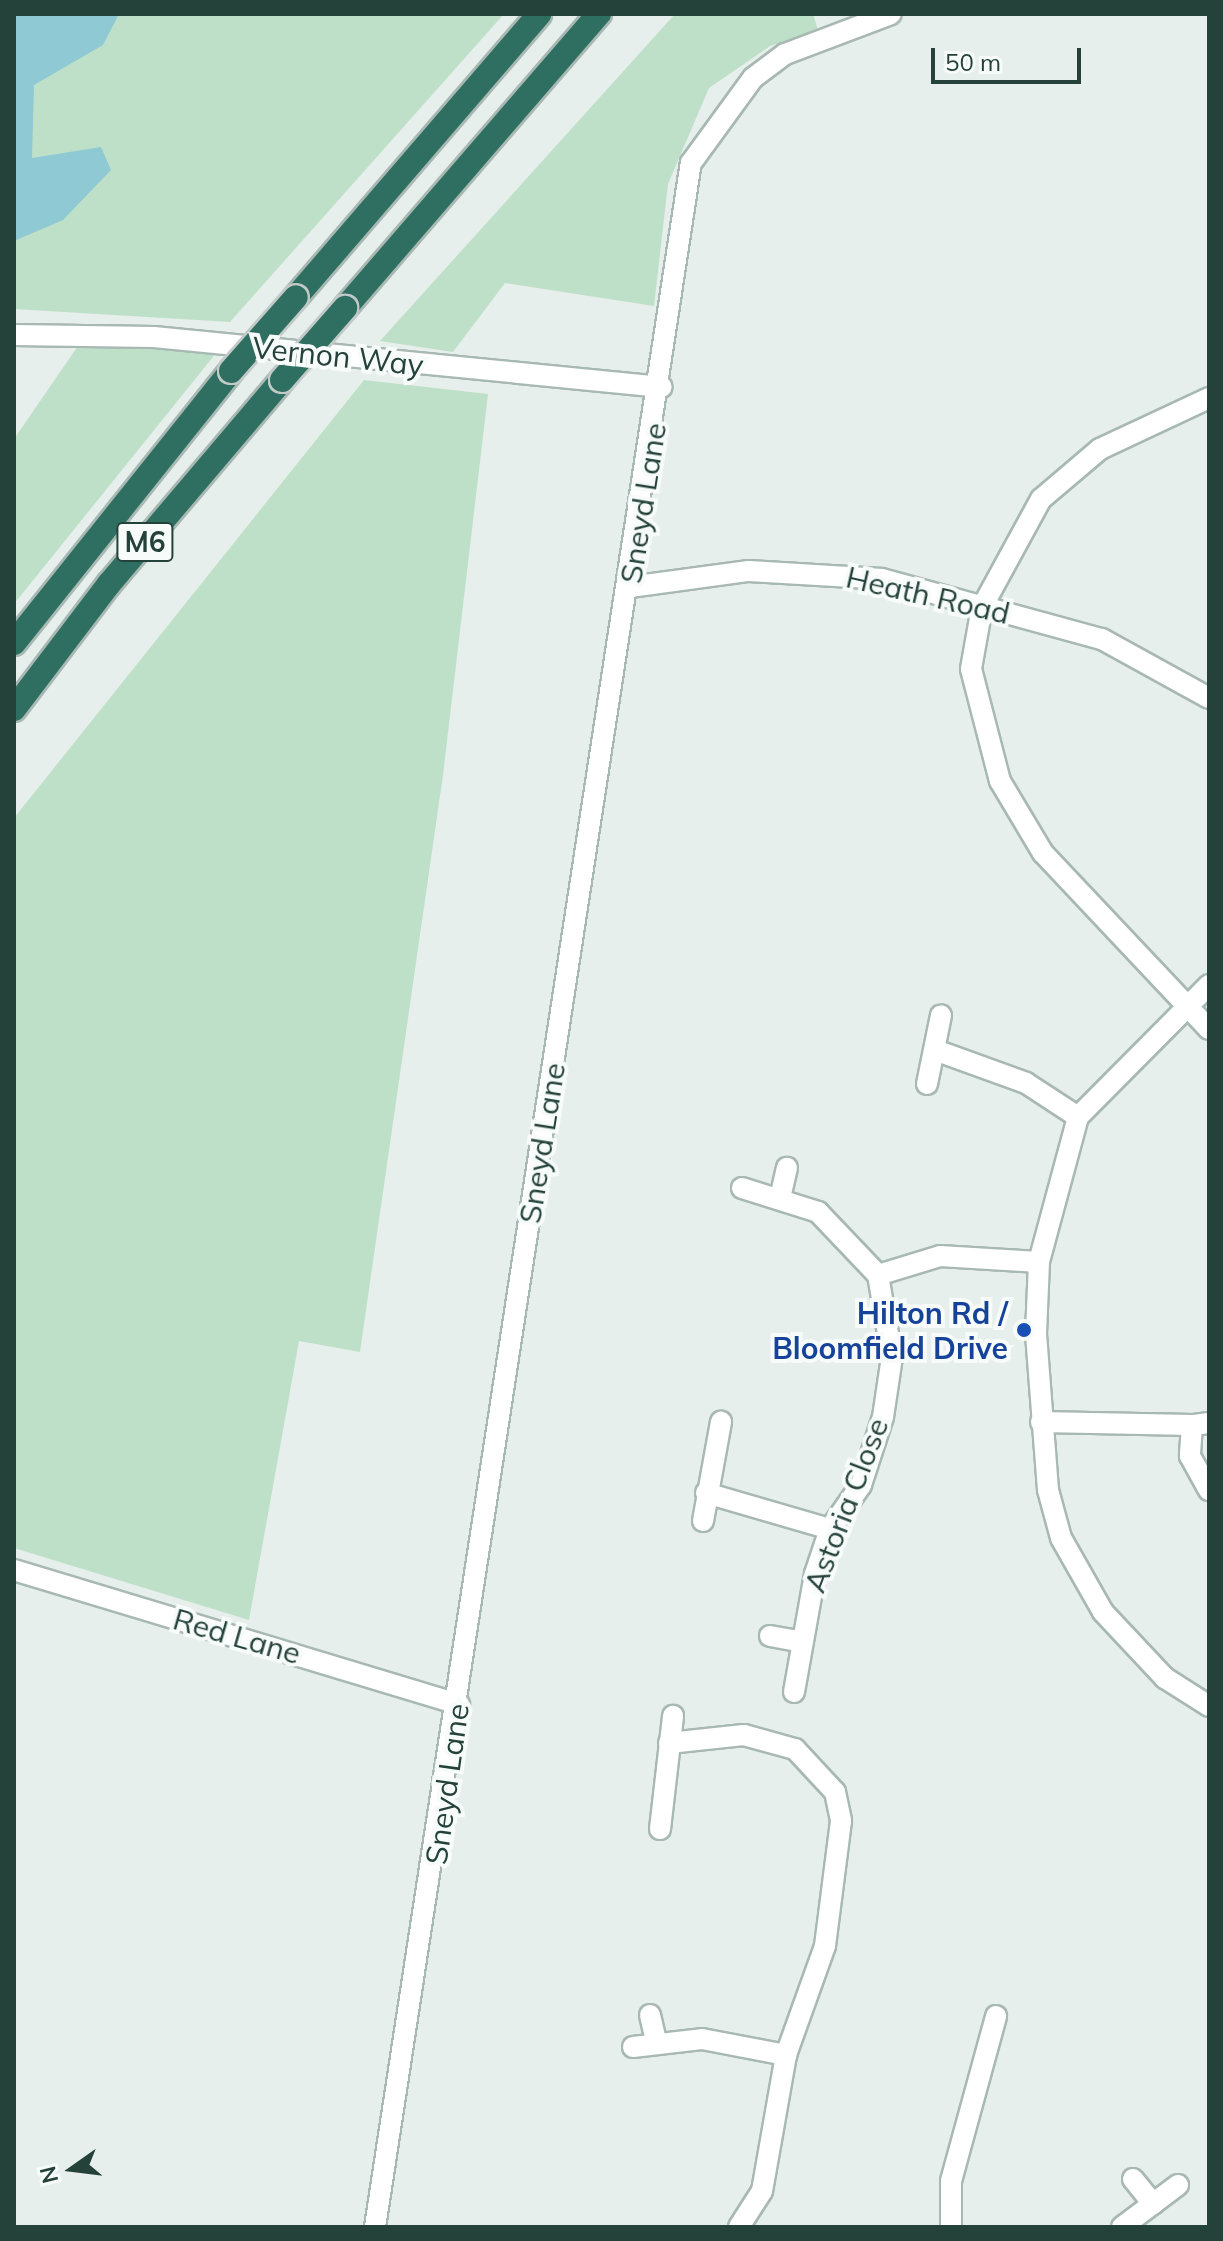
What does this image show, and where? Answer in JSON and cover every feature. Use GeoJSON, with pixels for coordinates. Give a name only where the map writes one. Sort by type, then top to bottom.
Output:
{"type":"FeatureCollection","features":[{"type":"Feature","properties":{"kind":"highway","name":"M6"},"geometry":{"type":"LineString","coordinates":[[14,643],[231,371],[539,14]]}},
{"type":"Feature","properties":{"kind":"highway","name":"M6"},"geometry":{"type":"LineString","coordinates":[[14,709],[282,380],[599,14]]}},
{"type":"Feature","properties":{"kind":"street","name":"Sneyd Lane"},"geometry":{"type":"LineString","coordinates":[[375,2227],[662,387],[691,163],[753,78],[785,54],[891,14]]}},
{"type":"Feature","properties":{"kind":"street","name":"Vernon Way"},"geometry":{"type":"LineString","coordinates":[[14,335],[154,337],[662,387]]}},
{"type":"Feature","properties":{"kind":"street"},"geometry":{"type":"LineString","coordinates":[[1209,398],[1100,449],[1041,499],[982,607],[971,669],[1000,781],[1043,853],[1090,911],[1209,1029]]}},
{"type":"Feature","properties":{"kind":"street","name":"Heath Road"},"geometry":{"type":"LineString","coordinates":[[630,587],[812,570],[882,579],[1102,639],[1209,698]]}},
{"type":"Feature","properties":{"kind":"street"},"geometry":{"type":"LineString","coordinates":[[1209,985],[1078,1117],[1039,1262],[1041,1422],[1061,1538],[1103,1612],[1165,1678],[1209,1706]]}},
{"type":"Feature","properties":{"kind":"street"},"geometry":{"type":"LineString","coordinates":[[927,1084],[941,1015]]}},
{"type":"Feature","properties":{"kind":"street"},"geometry":{"type":"LineString","coordinates":[[935,1050],[1026,1083],[1078,1117]]}},
{"type":"Feature","properties":{"kind":"street"},"geometry":{"type":"LineString","coordinates":[[780,1198],[787,1168]]}},
{"type":"Feature","properties":{"kind":"street"},"geometry":{"type":"LineString","coordinates":[[742,1188],[780,1198],[842,1230],[878,1275],[940,1256],[1039,1262]]}},
{"type":"Feature","properties":{"kind":"street","name":"Astoria Close"},"geometry":{"type":"LineString","coordinates":[[794,1692],[799,1641],[830,1529],[861,1485],[883,1417],[892,1357],[878,1275]]}},
{"type":"Feature","properties":{"kind":"street"},"geometry":{"type":"LineString","coordinates":[[703,1521],[721,1422]]}},
{"type":"Feature","properties":{"kind":"street"},"geometry":{"type":"LineString","coordinates":[[1041,1422],[1201,1424],[1190,1456],[1209,1490]]}},
{"type":"Feature","properties":{"kind":"street"},"geometry":{"type":"LineString","coordinates":[[706,1493],[830,1529]]}},
{"type":"Feature","properties":{"kind":"street","name":"Red Lane"},"geometry":{"type":"LineString","coordinates":[[14,1570],[459,1704]]}},
{"type":"Feature","properties":{"kind":"street"},"geometry":{"type":"LineString","coordinates":[[770,1636],[799,1641]]}},
{"type":"Feature","properties":{"kind":"street"},"geometry":{"type":"LineString","coordinates":[[660,1829],[673,1716]]}},
{"type":"Feature","properties":{"kind":"street"},"geometry":{"type":"LineString","coordinates":[[669,1743],[744,1735],[772,1742],[815,1762],[835,1792],[841,1821],[825,1946],[786,2055],[762,2191],[739,2227]]}},
{"type":"Feature","properties":{"kind":"street"},"geometry":{"type":"LineString","coordinates":[[650,2015],[656,2042]]}},
{"type":"Feature","properties":{"kind":"street"},"geometry":{"type":"LineString","coordinates":[[951,2227],[951,2181],[996,2046],[996,2016]]}},
{"type":"Feature","properties":{"kind":"street"},"geometry":{"type":"LineString","coordinates":[[633,2047],[702,2039],[786,2055]]}},
{"type":"Feature","properties":{"kind":"street"},"geometry":{"type":"LineString","coordinates":[[1133,2179],[1153,2204]]}},
{"type":"Feature","properties":{"kind":"street"},"geometry":{"type":"LineString","coordinates":[[1122,2227],[1178,2185]]}},
{"type":"Feature","properties":{"kind":"green space"},"geometry":{"type":"Polygon","coordinates":[[[14,14],[504,14],[230,322],[14,309],[14,14]]]}},
{"type":"Feature","properties":{"kind":"green space"},"geometry":{"type":"Polygon","coordinates":[[[675,14],[813,14],[818,30],[770,46],[709,88],[668,184],[654,306],[505,283],[453,352],[380,341],[675,14]]]}},
{"type":"Feature","properties":{"kind":"green space"},"geometry":{"type":"Polygon","coordinates":[[[80,343],[217,352],[14,604],[14,439],[80,343]]]}},
{"type":"Feature","properties":{"kind":"green space"},"geometry":{"type":"Polygon","coordinates":[[[364,380],[488,394],[443,775],[360,1352],[299,1341],[249,1620],[14,1548],[14,818],[364,380]]]}},
{"type":"Feature","properties":{"kind":"water"},"geometry":{"type":"Polygon","coordinates":[[[14,14],[119,14],[103,45],[34,85],[32,158],[101,147],[111,170],[63,220],[14,241],[14,14]]]}},
{"type":"Feature","properties":{"kind":"place","name":"Hilton Rd / Bloomfield Drive"},"geometry":{"type":"Point","coordinates":[1024,1330]}}]}
